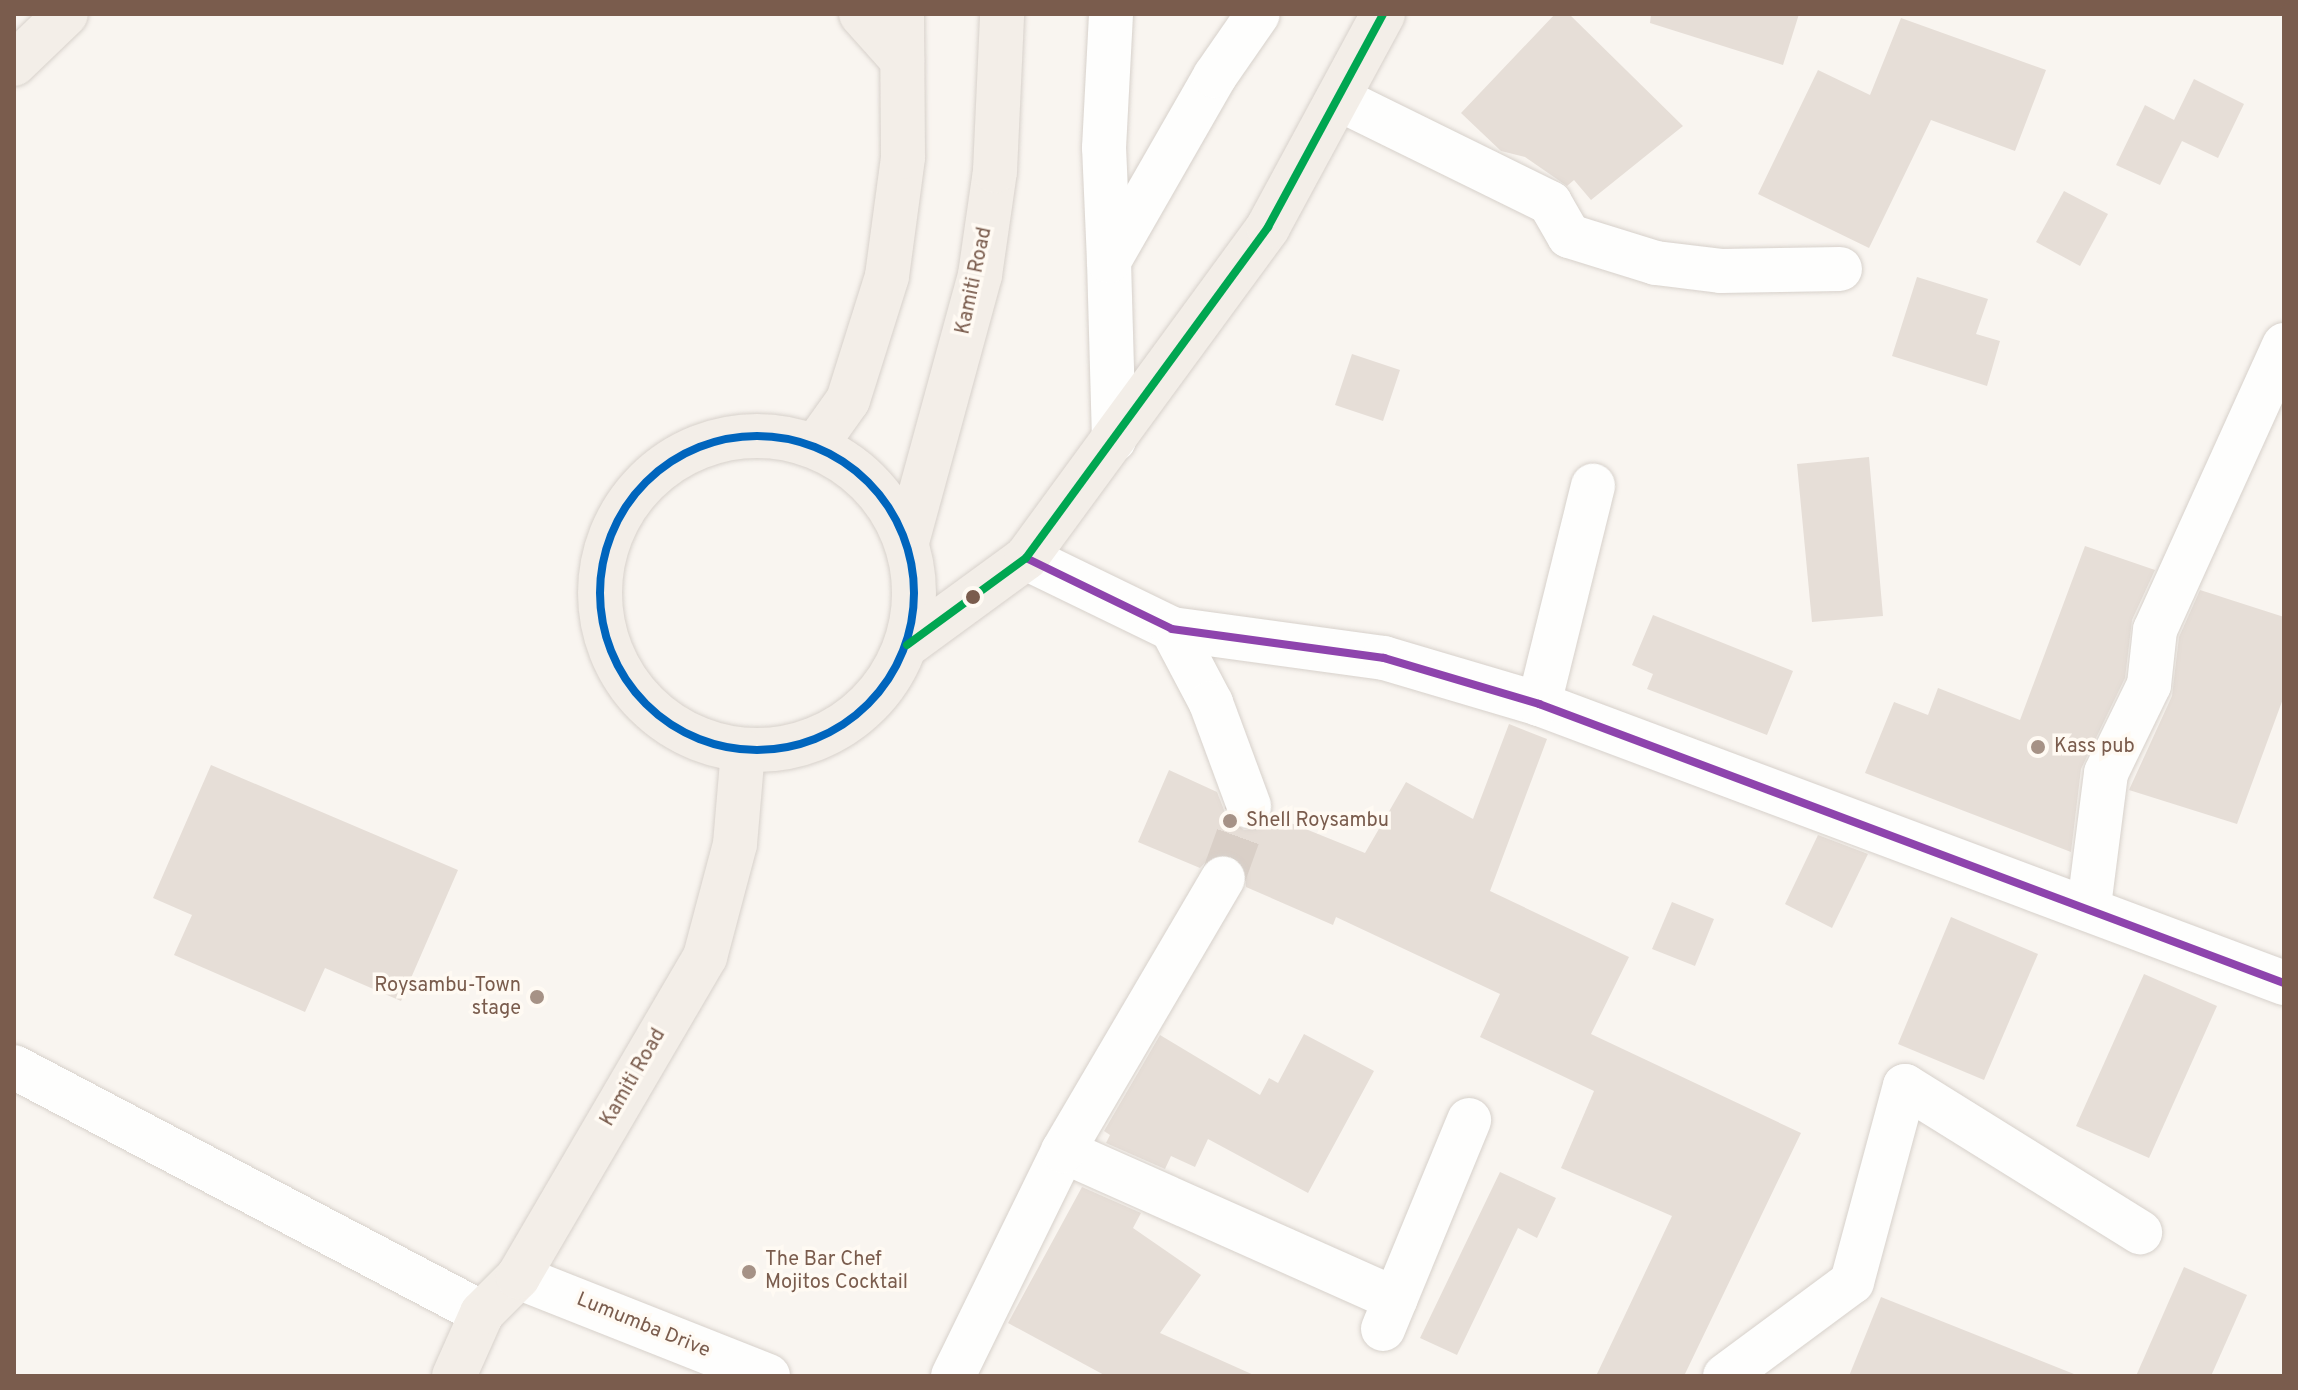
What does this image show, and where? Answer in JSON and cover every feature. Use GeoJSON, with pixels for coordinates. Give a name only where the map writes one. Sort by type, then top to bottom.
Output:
{"type":"FeatureCollection","features":[{"type":"Feature","properties":{"kind":"main road"},"geometry":{"type":"LineString","coordinates":[[14,64],[66,14]]}},
{"type":"Feature","properties":{"kind":"main road"},"geometry":{"type":"LineString","coordinates":[[861,14],[902,60]]}},
{"type":"Feature","properties":{"kind":"main road"},"geometry":{"type":"LineString","coordinates":[[816,445],[848,400],[887,276],[903,157],[902,14]]}},
{"type":"Feature","properties":{"kind":"main road","name":"Kamiti Road"},"geometry":{"type":"LineString","coordinates":[[907,542],[980,275],[995,171],[1002,14]]}},
{"type":"Feature","properties":{"kind":"main road","name":"Kamiti Road"},"geometry":{"type":"LineString","coordinates":[[907,645],[1026,558],[1268,227],[1341,100],[1383,14]]}},
{"type":"Feature","properties":{"kind":"main road","name":"Kamiti Road"},"geometry":{"type":"LineString","coordinates":[[743,435],[816,445],[882,496],[907,542],[916,594],[907,645],[881,691],[843,726],[795,746],[743,751],[693,738],[649,710],[617,668],[600,620],[600,568],[616,519],[647,478],[691,448],[743,435]]}},
{"type":"Feature","properties":{"kind":"main road","name":"Kamiti Road"},"geometry":{"type":"LineString","coordinates":[[454,1376],[482,1313],[518,1277],[705,957],[735,844],[743,751]]}},
{"type":"Feature","properties":{"kind":"street"},"geometry":{"type":"LineString","coordinates":[[1111,14],[1104,148],[1114,440]]}},
{"type":"Feature","properties":{"kind":"street"},"geometry":{"type":"LineString","coordinates":[[1109,261],[1215,76],[1258,14]]}},
{"type":"Feature","properties":{"kind":"street"},"geometry":{"type":"LineString","coordinates":[[1341,100],[1550,203],[1569,236],[1656,263],[1695,268],[1840,269]]}},
{"type":"Feature","properties":{"kind":"street"},"geometry":{"type":"LineString","coordinates":[[2089,906],[2106,773],[2149,685],[2155,630],[2284,345]]}},
{"type":"Feature","properties":{"kind":"street"},"geometry":{"type":"LineString","coordinates":[[1539,704],[1593,486]]}},
{"type":"Feature","properties":{"kind":"street"},"geometry":{"type":"LineString","coordinates":[[1026,558],[1172,629],[1384,658],[1539,704],[2089,906],[2284,983]]}},
{"type":"Feature","properties":{"kind":"street"},"geometry":{"type":"LineString","coordinates":[[1172,629],[1211,703],[1249,806]]}},
{"type":"Feature","properties":{"kind":"street"},"geometry":{"type":"LineString","coordinates":[[953,1376],[1063,1151],[1223,878]]}},
{"type":"Feature","properties":{"kind":"street"},"geometry":{"type":"LineString","coordinates":[[14,1067],[482,1313]]}},
{"type":"Feature","properties":{"kind":"street"},"geometry":{"type":"LineString","coordinates":[[1725,1376],[1852,1282],[1905,1086],[2140,1232]]}},
{"type":"Feature","properties":{"kind":"street"},"geometry":{"type":"LineString","coordinates":[[1063,1151],[1389,1314],[1469,1120]]}},
{"type":"Feature","properties":{"kind":"street","name":"Lumumba Drive"},"geometry":{"type":"LineString","coordinates":[[518,1277],[768,1376]]}},
{"type":"Feature","properties":{"kind":"building"},"geometry":{"type":"Polygon","coordinates":[[[1555,14],[1569,14],[1683,126],[1591,200],[1574,180],[1567,186],[1525,157],[1501,151],[1461,113],[1555,14]]]}},
{"type":"Feature","properties":{"kind":"building"},"geometry":{"type":"Polygon","coordinates":[[[1651,14],[1799,14],[1783,65],[1650,23],[1651,14]]]}},
{"type":"Feature","properties":{"kind":"building"},"geometry":{"type":"Polygon","coordinates":[[[1901,18],[2046,70],[2015,151],[1931,120],[1869,248],[1758,194],[1818,70],[1870,95],[1901,18]]]}},
{"type":"Feature","properties":{"kind":"building"},"geometry":{"type":"Polygon","coordinates":[[[2194,79],[2244,104],[2218,158],[2182,141],[2160,185],[2116,165],[2145,105],[2174,120],[2194,79]]]}},
{"type":"Feature","properties":{"kind":"building"},"geometry":{"type":"Polygon","coordinates":[[[2064,191],[2108,214],[2080,266],[2036,242],[2064,191]]]}},
{"type":"Feature","properties":{"kind":"building"},"geometry":{"type":"Polygon","coordinates":[[[1917,277],[1988,299],[1976,334],[2000,341],[1987,386],[1892,356],[1917,277]]]}},
{"type":"Feature","properties":{"kind":"building"},"geometry":{"type":"Polygon","coordinates":[[[1352,354],[1400,370],[1383,421],[1335,405],[1352,354]]]}},
{"type":"Feature","properties":{"kind":"building"},"geometry":{"type":"Polygon","coordinates":[[[1869,457],[1883,616],[1812,622],[1797,464],[1869,457]]]}},
{"type":"Feature","properties":{"kind":"building"},"geometry":{"type":"Polygon","coordinates":[[[2085,546],[2155,570],[2132,620],[2125,678],[2081,769],[2071,852],[1865,773],[1894,702],[1928,715],[1938,688],[2020,720],[2085,546]]]}},
{"type":"Feature","properties":{"kind":"building"},"geometry":{"type":"Polygon","coordinates":[[[2200,590],[2284,617],[2284,696],[2237,824],[2129,790],[2172,696],[2179,637],[2200,590]]]}},
{"type":"Feature","properties":{"kind":"building"},"geometry":{"type":"Polygon","coordinates":[[[1653,615],[1793,671],[1767,735],[1647,689],[1653,674],[1632,665],[1653,615]]]}},
{"type":"Feature","properties":{"kind":"building"},"geometry":{"type":"Polygon","coordinates":[[[1509,724],[1547,739],[1490,891],[1629,957],[1591,1034],[1801,1133],[1684,1376],[1596,1376],[1672,1216],[1561,1168],[1594,1091],[1480,1037],[1500,994],[1336,917],[1333,925],[1246,887],[1245,866],[1235,856],[1211,856],[1200,868],[1138,842],[1169,770],[1217,792],[1226,815],[1244,830],[1258,829],[1271,815],[1365,853],[1406,782],[1473,819],[1509,724]]]}},
{"type":"Feature","properties":{"kind":"building"},"geometry":{"type":"Polygon","coordinates":[[[211,765],[458,870],[401,1001],[325,968],[305,1012],[174,955],[192,915],[153,898],[211,765]]]}},
{"type":"Feature","properties":{"kind":"building"},"geometry":{"type":"Polygon","coordinates":[[[1818,835],[1868,854],[1832,928],[1785,904],[1818,835]]]}},
{"type":"Feature","properties":{"kind":"building"},"geometry":{"type":"Polygon","coordinates":[[[1672,902],[1714,919],[1695,966],[1652,949],[1672,902]]]}},
{"type":"Feature","properties":{"kind":"building"},"geometry":{"type":"Polygon","coordinates":[[[1951,917],[2038,954],[1984,1080],[1898,1044],[1951,917]]]}},
{"type":"Feature","properties":{"kind":"building"},"geometry":{"type":"Polygon","coordinates":[[[2144,974],[2217,1006],[2149,1158],[2076,1126],[2144,974]]]}},
{"type":"Feature","properties":{"kind":"building"},"geometry":{"type":"Polygon","coordinates":[[[1304,1034],[1374,1071],[1308,1193],[1208,1139],[1195,1167],[1171,1156],[1165,1169],[1106,1143],[1110,1135],[1104,1131],[1160,1035],[1260,1095],[1269,1078],[1278,1083],[1304,1034]]]}},
{"type":"Feature","properties":{"kind":"building"},"geometry":{"type":"Polygon","coordinates":[[[1500,1172],[1556,1198],[1537,1238],[1518,1228],[1457,1355],[1420,1338],[1500,1172]]]}},
{"type":"Feature","properties":{"kind":"building"},"geometry":{"type":"Polygon","coordinates":[[[1082,1187],[1141,1213],[1133,1228],[1201,1275],[1160,1333],[1256,1376],[1106,1376],[1008,1323],[1082,1187]]]}},
{"type":"Feature","properties":{"kind":"building"},"geometry":{"type":"Polygon","coordinates":[[[2184,1267],[2247,1295],[2211,1376],[2136,1376],[2184,1267]]]}},
{"type":"Feature","properties":{"kind":"building"},"geometry":{"type":"Polygon","coordinates":[[[1881,1297],[2074,1374],[1849,1376],[1881,1297]]]}},
{"type":"Feature","properties":{"kind":"tunnel"},"geometry":{"type":"LineString","coordinates":[[1223,878],[1249,806]]}},
{"type":"Feature","properties":{"kind":"transit line"},"geometry":{"type":"LineString","coordinates":[[907,645],[1026,558],[1268,227],[1383,14]]}},
{"type":"Feature","properties":{"kind":"transit line"},"geometry":{"type":"LineString","coordinates":[[742,436],[772,436],[803,442],[831,454],[857,471],[879,493],[896,519],[908,547],[914,593],[908,639],[896,667],[879,693],[857,715],[831,732],[803,744],[772,750],[742,750],[711,744],[683,732],[657,715],[635,693],[618,667],[606,639],[600,608],[600,578],[606,547],[618,519],[635,493],[657,471],[683,454],[711,442],[742,436]]}},
{"type":"Feature","properties":{"kind":"transit line"},"geometry":{"type":"LineString","coordinates":[[1026,558],[1172,629],[1384,658],[1539,704],[2284,983]]}},
{"type":"Feature","properties":{"kind":"place","name":"Kass pub"},"geometry":{"type":"Point","coordinates":[2038,747]}},
{"type":"Feature","properties":{"kind":"place","name":"Shell Roysambu"},"geometry":{"type":"Point","coordinates":[1230,821]}},
{"type":"Feature","properties":{"kind":"place","name":"Roysambu-Town stage"},"geometry":{"type":"Point","coordinates":[537,997]}},
{"type":"Feature","properties":{"kind":"place","name":"The Bar Chef Mojitos Cocktail"},"geometry":{"type":"Point","coordinates":[749,1272]}}]}
